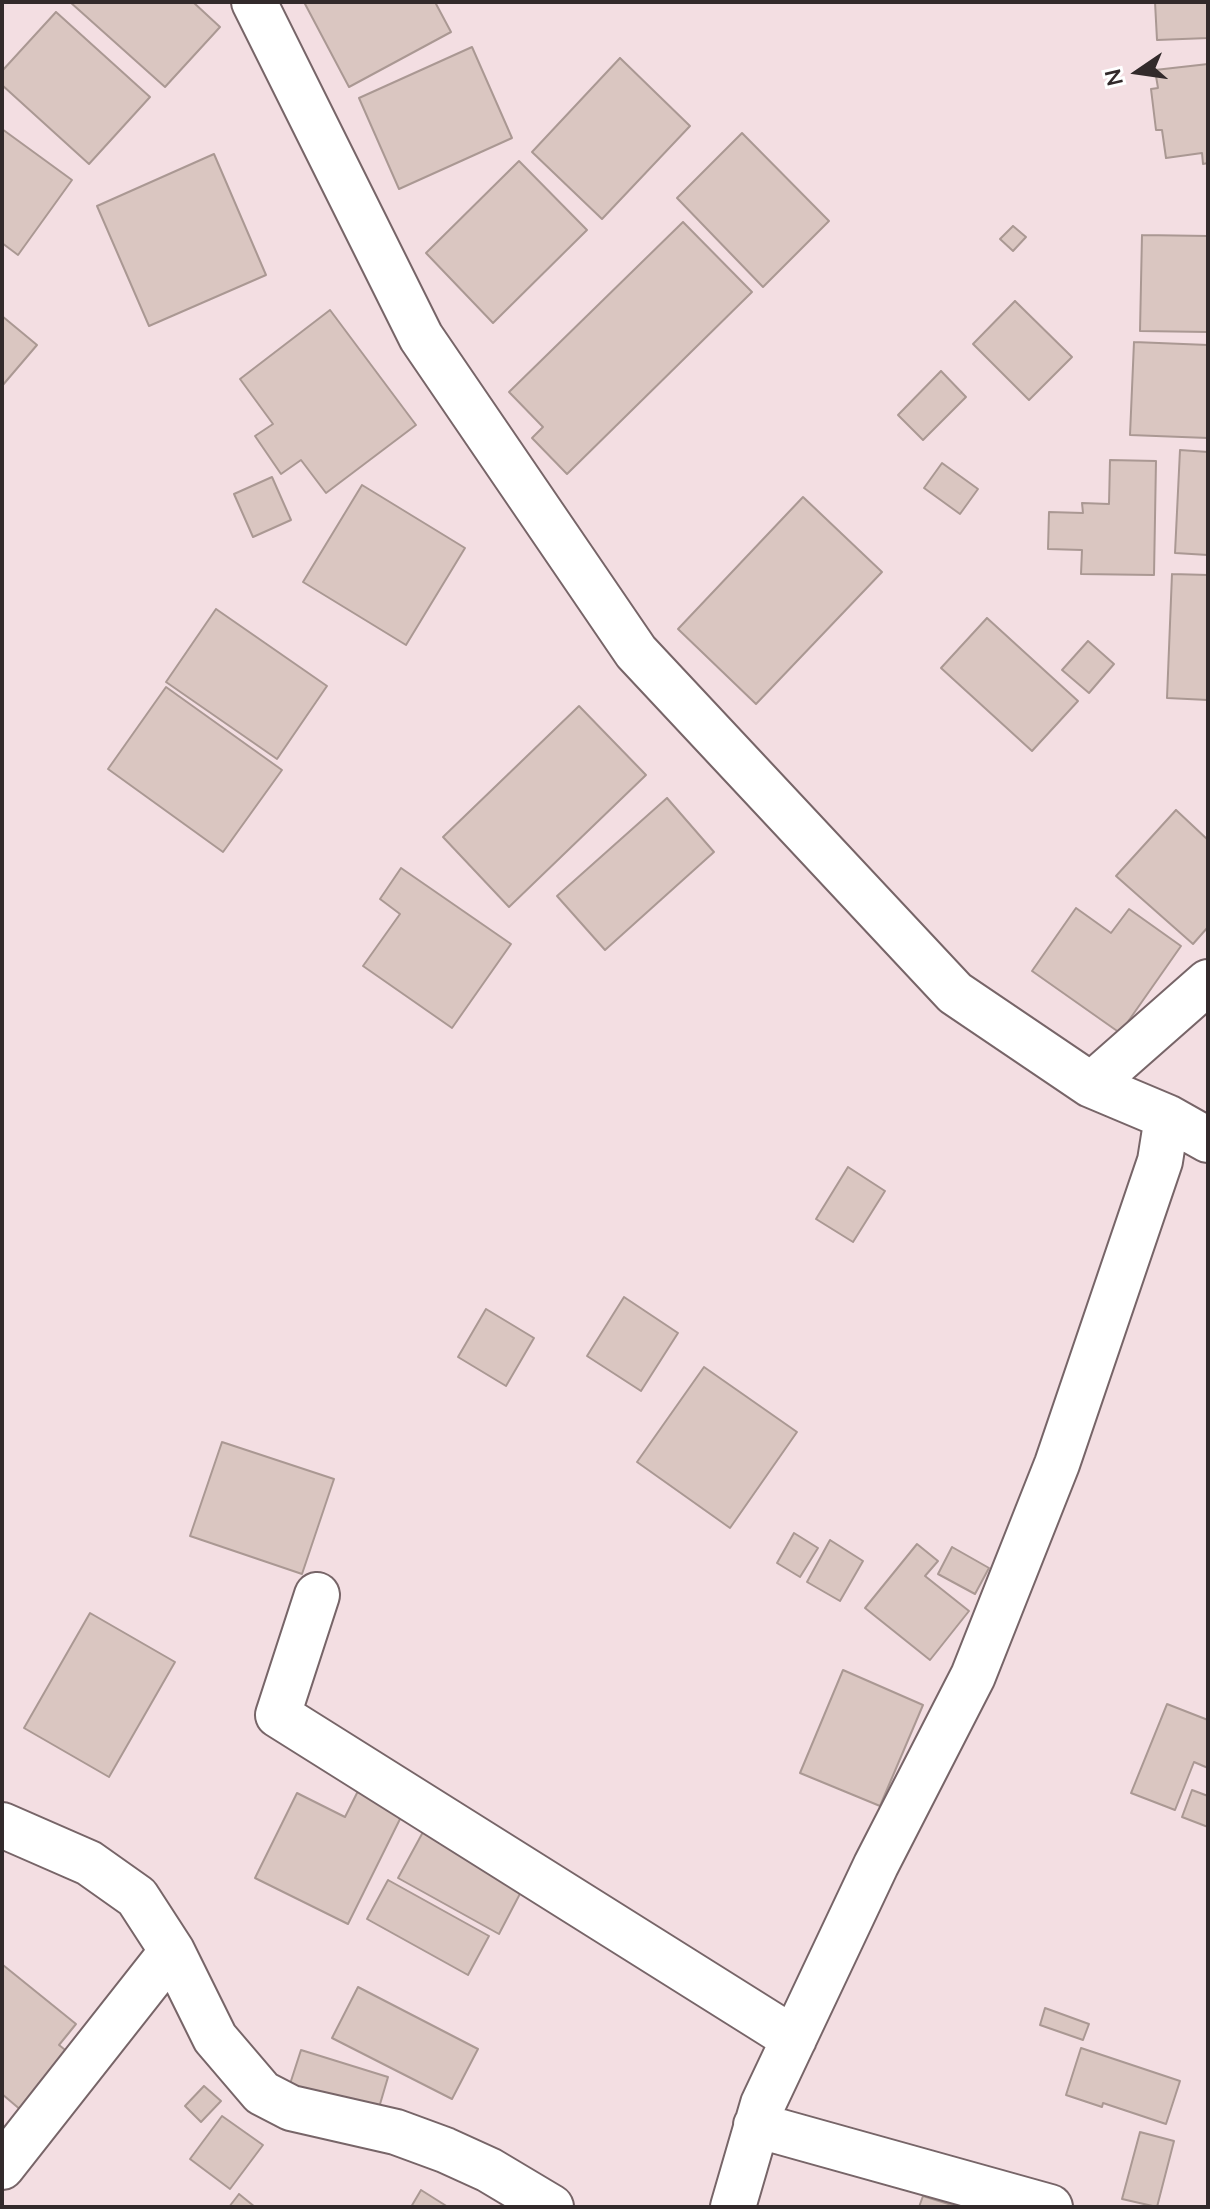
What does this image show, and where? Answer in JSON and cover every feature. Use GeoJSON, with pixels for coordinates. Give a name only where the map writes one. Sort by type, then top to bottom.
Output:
{"type":"FeatureCollection","features":[{"type":"Feature","properties":{"kind":"street"},"geometry":{"type":"LineString","coordinates":[[254,2],[421,337],[636,652],[955,993],[1091,1085],[1167,1117],[1208,1140]]}},
{"type":"Feature","properties":{"kind":"street"},"geometry":{"type":"LineString","coordinates":[[1091,1085],[1208,982]]}},
{"type":"Feature","properties":{"kind":"street"},"geometry":{"type":"LineString","coordinates":[[733,2207],[756,2125],[794,2039],[876,1865],[973,1676],[1057,1464],[1160,1161],[1167,1117]]}},
{"type":"Feature","properties":{"kind":"street"},"geometry":{"type":"LineString","coordinates":[[317,1595],[278,1715],[794,2039]]}},
{"type":"Feature","properties":{"kind":"street"},"geometry":{"type":"LineString","coordinates":[[2,1825],[89,1863],[137,1897],[172,1951],[215,2038],[262,2093],[291,2108],[396,2132],[445,2150],[489,2170],[551,2207]]}},
{"type":"Feature","properties":{"kind":"street"},"geometry":{"type":"LineString","coordinates":[[2,2167],[172,1951]]}},
{"type":"Feature","properties":{"kind":"street"},"geometry":{"type":"LineString","coordinates":[[756,2125],[1050,2207]]}},
{"type":"Feature","properties":{"kind":"building"},"geometry":{"type":"Polygon","coordinates":[[[70,2],[193,2],[220,27],[165,87],[70,2]]]}},
{"type":"Feature","properties":{"kind":"building"},"geometry":{"type":"Polygon","coordinates":[[[304,2],[435,2],[451,32],[349,87],[304,2]]]}},
{"type":"Feature","properties":{"kind":"building"},"geometry":{"type":"Polygon","coordinates":[[[1155,2],[1208,2],[1208,38],[1157,40],[1155,2]]]}},
{"type":"Feature","properties":{"kind":"building"},"geometry":{"type":"Polygon","coordinates":[[[56,12],[150,97],[89,164],[2,85],[2,71],[56,12]]]}},
{"type":"Feature","properties":{"kind":"building"},"geometry":{"type":"Polygon","coordinates":[[[472,47],[512,138],[399,189],[359,98],[472,47]]]}},
{"type":"Feature","properties":{"kind":"building"},"geometry":{"type":"Polygon","coordinates":[[[620,58],[690,126],[602,219],[532,152],[620,58]]]}},
{"type":"Feature","properties":{"kind":"building"},"geometry":{"type":"Polygon","coordinates":[[[1208,64],[1208,163],[1203,164],[1202,153],[1166,158],[1162,130],[1156,130],[1151,89],[1158,88],[1155,70],[1208,64]]]}},
{"type":"Feature","properties":{"kind":"building"},"geometry":{"type":"Polygon","coordinates":[[[2,129],[72,180],[18,255],[2,243],[2,129]]]}},
{"type":"Feature","properties":{"kind":"building"},"geometry":{"type":"Polygon","coordinates":[[[742,133],[829,221],[763,287],[677,198],[742,133]]]}},
{"type":"Feature","properties":{"kind":"building"},"geometry":{"type":"Polygon","coordinates":[[[214,154],[266,275],[149,326],[97,206],[214,154]]]}},
{"type":"Feature","properties":{"kind":"building"},"geometry":{"type":"Polygon","coordinates":[[[519,161],[587,230],[493,323],[426,253],[519,161]]]}},
{"type":"Feature","properties":{"kind":"building"},"geometry":{"type":"Polygon","coordinates":[[[683,222],[752,292],[567,474],[532,438],[543,427],[509,392],[683,222]]]}},
{"type":"Feature","properties":{"kind":"building"},"geometry":{"type":"Polygon","coordinates":[[[1013,226],[1026,237],[1013,251],[1000,239],[1013,226]]]}},
{"type":"Feature","properties":{"kind":"building"},"geometry":{"type":"Polygon","coordinates":[[[1142,235],[1208,236],[1208,332],[1140,331],[1142,235]]]}},
{"type":"Feature","properties":{"kind":"building"},"geometry":{"type":"Polygon","coordinates":[[[1015,301],[1072,357],[1029,400],[973,344],[1015,301]]]}},
{"type":"Feature","properties":{"kind":"building"},"geometry":{"type":"Polygon","coordinates":[[[330,310],[416,425],[326,493],[301,460],[281,474],[255,436],[273,424],[240,379],[330,310]]]}},
{"type":"Feature","properties":{"kind":"building"},"geometry":{"type":"Polygon","coordinates":[[[2,316],[37,345],[2,386],[2,316]]]}},
{"type":"Feature","properties":{"kind":"building"},"geometry":{"type":"Polygon","coordinates":[[[1134,342],[1208,345],[1208,438],[1130,435],[1134,342]]]}},
{"type":"Feature","properties":{"kind":"building"},"geometry":{"type":"Polygon","coordinates":[[[941,371],[966,397],[923,440],[898,415],[941,371]]]}},
{"type":"Feature","properties":{"kind":"building"},"geometry":{"type":"Polygon","coordinates":[[[1180,450],[1208,452],[1208,555],[1175,553],[1180,450]]]}},
{"type":"Feature","properties":{"kind":"building"},"geometry":{"type":"Polygon","coordinates":[[[1110,460],[1156,461],[1154,575],[1081,574],[1082,550],[1048,549],[1049,512],[1083,513],[1082,503],[1109,504],[1110,460]]]}},
{"type":"Feature","properties":{"kind":"building"},"geometry":{"type":"Polygon","coordinates":[[[942,463],[978,489],[960,514],[924,488],[942,463]]]}},
{"type":"Feature","properties":{"kind":"building"},"geometry":{"type":"Polygon","coordinates":[[[272,477],[291,520],[253,537],[234,494],[272,477]]]}},
{"type":"Feature","properties":{"kind":"building"},"geometry":{"type":"Polygon","coordinates":[[[362,485],[465,548],[406,645],[303,582],[362,485]]]}},
{"type":"Feature","properties":{"kind":"building"},"geometry":{"type":"Polygon","coordinates":[[[803,497],[882,572],[756,704],[678,629],[803,497]]]}},
{"type":"Feature","properties":{"kind":"building"},"geometry":{"type":"Polygon","coordinates":[[[1172,574],[1208,575],[1208,700],[1167,698],[1172,574]]]}},
{"type":"Feature","properties":{"kind":"building"},"geometry":{"type":"Polygon","coordinates":[[[216,609],[327,686],[277,759],[166,682],[216,609]]]}},
{"type":"Feature","properties":{"kind":"building"},"geometry":{"type":"Polygon","coordinates":[[[987,618],[1078,701],[1032,751],[941,668],[987,618]]]}},
{"type":"Feature","properties":{"kind":"building"},"geometry":{"type":"Polygon","coordinates":[[[1088,641],[1114,664],[1089,693],[1062,670],[1088,641]]]}},
{"type":"Feature","properties":{"kind":"building"},"geometry":{"type":"Polygon","coordinates":[[[166,687],[282,770],[223,852],[108,769],[166,687]]]}},
{"type":"Feature","properties":{"kind":"building"},"geometry":{"type":"Polygon","coordinates":[[[579,706],[646,775],[509,907],[443,837],[579,706]]]}},
{"type":"Feature","properties":{"kind":"building"},"geometry":{"type":"Polygon","coordinates":[[[667,798],[714,852],[605,950],[557,896],[667,798]]]}},
{"type":"Feature","properties":{"kind":"building"},"geometry":{"type":"Polygon","coordinates":[[[1176,810],[1208,840],[1208,927],[1193,944],[1116,876],[1176,810]]]}},
{"type":"Feature","properties":{"kind":"building"},"geometry":{"type":"Polygon","coordinates":[[[401,868],[511,944],[452,1028],[363,966],[400,914],[380,899],[401,868]]]}},
{"type":"Feature","properties":{"kind":"building"},"geometry":{"type":"Polygon","coordinates":[[[1076,908],[1111,933],[1129,909],[1181,946],[1120,1033],[1032,971],[1076,908]]]}},
{"type":"Feature","properties":{"kind":"building"},"geometry":{"type":"Polygon","coordinates":[[[848,1167],[885,1191],[853,1242],[816,1219],[848,1167]]]}},
{"type":"Feature","properties":{"kind":"building"},"geometry":{"type":"Polygon","coordinates":[[[624,1297],[678,1333],[641,1391],[587,1356],[624,1297]]]}},
{"type":"Feature","properties":{"kind":"building"},"geometry":{"type":"Polygon","coordinates":[[[486,1309],[534,1338],[506,1386],[458,1357],[486,1309]]]}},
{"type":"Feature","properties":{"kind":"building"},"geometry":{"type":"Polygon","coordinates":[[[704,1367],[797,1432],[730,1528],[637,1462],[704,1367]]]}},
{"type":"Feature","properties":{"kind":"building"},"geometry":{"type":"Polygon","coordinates":[[[222,1442],[334,1479],[302,1574],[190,1536],[222,1442]]]}},
{"type":"Feature","properties":{"kind":"building"},"geometry":{"type":"Polygon","coordinates":[[[794,1533],[818,1548],[800,1577],[777,1563],[794,1533]]]}},
{"type":"Feature","properties":{"kind":"building"},"geometry":{"type":"Polygon","coordinates":[[[830,1540],[863,1561],[840,1601],[807,1582],[830,1540]]]}},
{"type":"Feature","properties":{"kind":"building"},"geometry":{"type":"Polygon","coordinates":[[[917,1544],[938,1561],[925,1576],[969,1611],[930,1660],[865,1608],[917,1544]]]}},
{"type":"Feature","properties":{"kind":"building"},"geometry":{"type":"Polygon","coordinates":[[[952,1547],[989,1568],[975,1594],[938,1574],[952,1547]]]}},
{"type":"Feature","properties":{"kind":"building"},"geometry":{"type":"Polygon","coordinates":[[[90,1613],[175,1662],[109,1777],[24,1728],[90,1613]]]}},
{"type":"Feature","properties":{"kind":"building"},"geometry":{"type":"Polygon","coordinates":[[[843,1670],[923,1705],[880,1806],[800,1773],[843,1670]]]}},
{"type":"Feature","properties":{"kind":"building"},"geometry":{"type":"Polygon","coordinates":[[[1167,1704],[1208,1720],[1208,1768],[1194,1762],[1175,1810],[1131,1793],[1167,1704]]]}},
{"type":"Feature","properties":{"kind":"building"},"geometry":{"type":"Polygon","coordinates":[[[1192,1790],[1208,1796],[1208,1827],[1182,1817],[1192,1790]]]}},
{"type":"Feature","properties":{"kind":"building"},"geometry":{"type":"Polygon","coordinates":[[[358,1791],[403,1813],[348,1924],[255,1878],[297,1793],[345,1817],[358,1791]]]}},
{"type":"Feature","properties":{"kind":"building"},"geometry":{"type":"Polygon","coordinates":[[[423,1832],[523,1888],[499,1934],[398,1878],[423,1832]]]}},
{"type":"Feature","properties":{"kind":"building"},"geometry":{"type":"Polygon","coordinates":[[[388,1880],[489,1936],[468,1975],[367,1919],[388,1880]]]}},
{"type":"Feature","properties":{"kind":"building"},"geometry":{"type":"Polygon","coordinates":[[[3,1965],[76,2024],[59,2045],[69,2053],[22,2111],[2,2094],[3,1965]]]}},
{"type":"Feature","properties":{"kind":"building"},"geometry":{"type":"Polygon","coordinates":[[[358,1987],[478,2049],[452,2099],[332,2038],[358,1987]]]}},
{"type":"Feature","properties":{"kind":"building"},"geometry":{"type":"Polygon","coordinates":[[[1045,2008],[1089,2024],[1083,2040],[1040,2025],[1045,2008]]]}},
{"type":"Feature","properties":{"kind":"building"},"geometry":{"type":"Polygon","coordinates":[[[1081,2048],[1180,2081],[1166,2124],[1103,2103],[1102,2107],[1066,2095],[1081,2048]]]}},
{"type":"Feature","properties":{"kind":"building"},"geometry":{"type":"Polygon","coordinates":[[[301,2050],[388,2077],[378,2111],[290,2084],[301,2050]]]}},
{"type":"Feature","properties":{"kind":"building"},"geometry":{"type":"Polygon","coordinates":[[[204,2086],[221,2101],[201,2122],[185,2106],[204,2086]]]}},
{"type":"Feature","properties":{"kind":"building"},"geometry":{"type":"Polygon","coordinates":[[[222,2116],[263,2145],[230,2189],[190,2159],[222,2116]]]}},
{"type":"Feature","properties":{"kind":"building"},"geometry":{"type":"Polygon","coordinates":[[[1140,2132],[1174,2141],[1157,2207],[1122,2199],[1140,2132]]]}},
{"type":"Feature","properties":{"kind":"building"},"geometry":{"type":"Polygon","coordinates":[[[421,2190],[448,2207],[411,2207],[421,2190]]]}},
{"type":"Feature","properties":{"kind":"building"},"geometry":{"type":"Polygon","coordinates":[[[239,2194],[255,2207],[229,2207],[239,2194]]]}},
{"type":"Feature","properties":{"kind":"building"},"geometry":{"type":"Polygon","coordinates":[[[923,2196],[958,2207],[919,2207],[923,2196]]]}}]}
